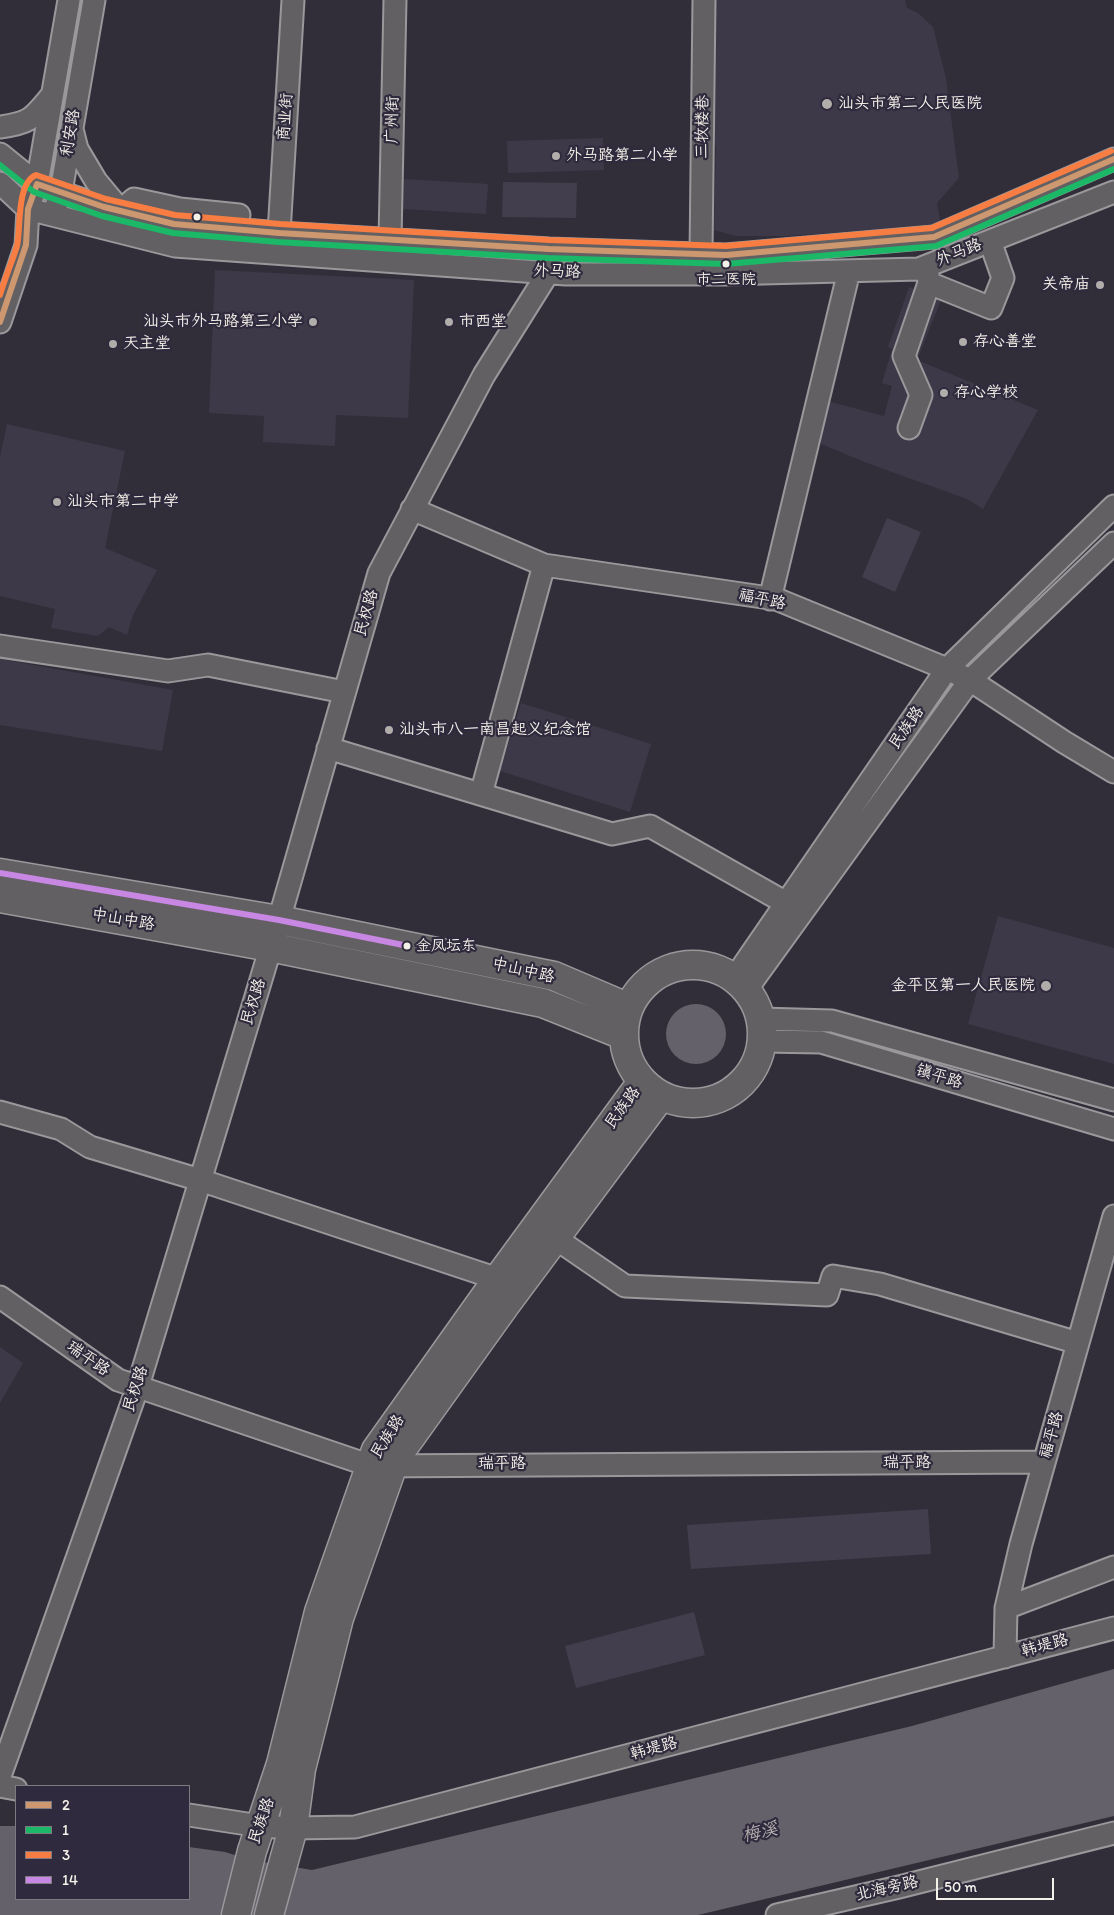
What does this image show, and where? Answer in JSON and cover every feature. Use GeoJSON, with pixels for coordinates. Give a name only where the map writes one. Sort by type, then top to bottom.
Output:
{"type":"FeatureCollection","features":[{"type":"Feature","properties":{"kind":"main road","name":"中山中路"},"geometry":{"type":"LineString","coordinates":[[0,873],[279,920],[554,976],[628,1008]]}},
{"type":"Feature","properties":{"kind":"main road","name":"中山中路"},"geometry":{"type":"LineString","coordinates":[[0,898],[270,947],[543,1003],[623,1035]]}},
{"type":"Feature","properties":{"kind":"main road"},"geometry":{"type":"LineString","coordinates":[[695,965],[715,969],[740,984],[755,1003],[762,1030],[757,1062],[744,1081],[727,1095],[705,1103],[683,1103],[652,1089],[632,1068],[626,1052],[623,1035],[628,1008],[639,990],[655,976],[674,968],[695,965]]}},
{"type":"Feature","properties":{"kind":"main road","name":"民族路"},"geometry":{"type":"LineString","coordinates":[[236,1915],[252,1851],[281,1764],[319,1612],[382,1465],[395,1459],[494,1319],[555,1238],[652,1089]]}},
{"type":"Feature","properties":{"kind":"main road","name":"民族路"},"geometry":{"type":"LineString","coordinates":[[269,1915],[293,1828],[301,1769],[339,1618],[382,1465],[376,1450],[498,1278],[652,1089]]}},
{"type":"Feature","properties":{"kind":"street","name":"利安路"},"geometry":{"type":"LineString","coordinates":[[26,245],[28,209],[37,184],[69,0]]}},
{"type":"Feature","properties":{"kind":"street","name":"利安路"},"geometry":{"type":"LineString","coordinates":[[26,245],[53,216],[61,192],[94,0]]}},
{"type":"Feature","properties":{"kind":"street","name":"商业街"},"geometry":{"type":"LineString","coordinates":[[279,227],[293,0]]}},
{"type":"Feature","properties":{"kind":"street","name":"广州街"},"geometry":{"type":"LineString","coordinates":[[390,239],[395,0]]}},
{"type":"Feature","properties":{"kind":"street","name":"三牧楼巷"},"geometry":{"type":"LineString","coordinates":[[701,254],[704,0]]}},
{"type":"Feature","properties":{"kind":"street"},"geometry":{"type":"LineString","coordinates":[[0,127],[15,125],[32,119],[53,95]]}},
{"type":"Feature","properties":{"kind":"street"},"geometry":{"type":"LineString","coordinates":[[72,129],[77,149],[96,181],[120,211]]}},
{"type":"Feature","properties":{"kind":"street","name":"外马路"},"geometry":{"type":"LineString","coordinates":[[0,154],[37,184],[120,211],[174,224],[279,227],[390,239],[549,249],[726,255],[934,237],[1114,159]]}},
{"type":"Feature","properties":{"kind":"street","name":"外马路"},"geometry":{"type":"LineString","coordinates":[[0,183],[28,209],[176,246],[548,273],[724,274],[919,269],[928,274],[990,241],[1114,192]]}},
{"type":"Feature","properties":{"kind":"street"},"geometry":{"type":"LineString","coordinates":[[909,428],[921,395],[904,356],[928,274],[991,308],[1003,278],[990,241]]}},
{"type":"Feature","properties":{"kind":"street"},"geometry":{"type":"LineString","coordinates":[[0,322],[26,245]]}},
{"type":"Feature","properties":{"kind":"street","name":"民权路"},"geometry":{"type":"LineString","coordinates":[[0,1776],[138,1386],[279,920],[379,573],[484,375],[548,273],[549,249]]}},
{"type":"Feature","properties":{"kind":"street"},"geometry":{"type":"LineString","coordinates":[[770,598],[849,271]]}},
{"type":"Feature","properties":{"kind":"street","name":"民族路"},"geometry":{"type":"LineString","coordinates":[[740,984],[786,903],[947,669],[1114,506]]}},
{"type":"Feature","properties":{"kind":"street","name":"福平路"},"geometry":{"type":"LineString","coordinates":[[412,510],[544,565],[776,599],[970,680],[1064,742],[1114,772]]}},
{"type":"Feature","properties":{"kind":"street","name":"民族路"},"geometry":{"type":"LineString","coordinates":[[740,984],[970,680],[1114,543]]}},
{"type":"Feature","properties":{"kind":"street"},"geometry":{"type":"LineString","coordinates":[[481,794],[544,565]]}},
{"type":"Feature","properties":{"kind":"street"},"geometry":{"type":"LineString","coordinates":[[0,646],[168,671],[208,665],[344,692]]}},
{"type":"Feature","properties":{"kind":"street"},"geometry":{"type":"LineString","coordinates":[[328,748],[612,834],[650,826],[786,903]]}},
{"type":"Feature","properties":{"kind":"street","name":"镇平路"},"geometry":{"type":"LineString","coordinates":[[762,1030],[832,1020],[1114,1100]]}},
{"type":"Feature","properties":{"kind":"street","name":"镇平路"},"geometry":{"type":"LineString","coordinates":[[762,1030],[821,1042],[1114,1129]]}},
{"type":"Feature","properties":{"kind":"street"},"geometry":{"type":"LineString","coordinates":[[0,1112],[62,1129],[90,1147],[200,1180],[498,1278]]}},
{"type":"Feature","properties":{"kind":"street","name":"福平路"},"geometry":{"type":"LineString","coordinates":[[1005,1657],[1006,1608],[1021,1544],[1114,1216]]}},
{"type":"Feature","properties":{"kind":"street"},"geometry":{"type":"LineString","coordinates":[[555,1238],[625,1286],[827,1295],[833,1276],[880,1284],[1078,1343]]}},
{"type":"Feature","properties":{"kind":"street","name":"瑞平路"},"geometry":{"type":"LineString","coordinates":[[0,1297],[118,1380],[382,1465],[1044,1462]]}},
{"type":"Feature","properties":{"kind":"street"},"geometry":{"type":"LineString","coordinates":[[1006,1608],[1114,1567]]}},
{"type":"Feature","properties":{"kind":"street","name":"韩堤路"},"geometry":{"type":"LineString","coordinates":[[190,1815],[260,1826],[293,1828],[355,1827],[1114,1628]]}},
{"type":"Feature","properties":{"kind":"street"},"geometry":{"type":"LineString","coordinates":[[0,1786],[15,1789]]}},
{"type":"Feature","properties":{"kind":"street","name":"北海旁路"},"geometry":{"type":"LineString","coordinates":[[777,1915],[900,1887],[1114,1833]]}},
{"type":"Feature","properties":{"kind":"shaded area","name":"汕头市第二人民医院"},"geometry":{"type":"Polygon","coordinates":[[[707,0],[905,0],[907,8],[918,13],[933,27],[946,78],[959,178],[937,203],[941,226],[785,236],[736,236],[714,230],[716,146],[705,129],[707,0]]]}},
{"type":"Feature","properties":{"kind":"shaded area","name":"外马路第二小学"},"geometry":{"type":"Polygon","coordinates":[[[603,138],[604,170],[508,173],[507,141],[603,138]]]}},
{"type":"Feature","properties":{"kind":"shaded area"},"geometry":{"type":"Polygon","coordinates":[[[404,179],[488,184],[486,214],[403,209],[404,179]]]}},
{"type":"Feature","properties":{"kind":"shaded area"},"geometry":{"type":"Polygon","coordinates":[[[503,182],[577,183],[576,218],[502,217],[503,182]]]}},
{"type":"Feature","properties":{"kind":"shaded area","name":"汕头市外马路第三小学"},"geometry":{"type":"Polygon","coordinates":[[[215,270],[414,280],[408,418],[336,415],[335,446],[263,442],[264,416],[209,413],[215,270]]]}},
{"type":"Feature","properties":{"kind":"shaded area","name":"存心学校"},"geometry":{"type":"Polygon","coordinates":[[[909,287],[941,300],[917,360],[1038,410],[983,509],[967,499],[867,463],[814,441],[827,401],[884,416],[892,386],[882,383],[892,349],[888,347],[909,287]]]}},
{"type":"Feature","properties":{"kind":"shaded area","name":"汕头市第二中学"},"geometry":{"type":"Polygon","coordinates":[[[7,424],[125,451],[105,548],[157,570],[133,615],[127,635],[109,627],[98,636],[51,628],[55,609],[0,596],[0,457],[7,424]]]}},
{"type":"Feature","properties":{"kind":"shaded area"},"geometry":{"type":"Polygon","coordinates":[[[887,518],[921,532],[895,592],[862,577],[887,518]]]}},
{"type":"Feature","properties":{"kind":"shaded area"},"geometry":{"type":"Polygon","coordinates":[[[0,659],[173,690],[162,751],[0,725],[0,659]]]}},
{"type":"Feature","properties":{"kind":"shaded area"},"geometry":{"type":"Polygon","coordinates":[[[521,703],[651,744],[630,812],[500,771],[521,703]]]}},
{"type":"Feature","properties":{"kind":"shaded area","name":"金平区第一人民医院"},"geometry":{"type":"Polygon","coordinates":[[[998,916],[1114,948],[1114,1064],[968,1024],[998,916]]]}},
{"type":"Feature","properties":{"kind":"shaded area"},"geometry":{"type":"Polygon","coordinates":[[[0,1347],[23,1363],[0,1403],[0,1347]]]}},
{"type":"Feature","properties":{"kind":"shaded area"},"geometry":{"type":"Polygon","coordinates":[[[928,1509],[931,1554],[691,1569],[687,1525],[928,1509]]]}},
{"type":"Feature","properties":{"kind":"shaded area"},"geometry":{"type":"Polygon","coordinates":[[[694,1612],[705,1655],[576,1688],[565,1646],[694,1612]]]}},
{"type":"Feature","properties":{"kind":"water"},"geometry":{"type":"Polygon","coordinates":[[[696,1004],[713,1009],[721,1017],[726,1034],[721,1051],[713,1059],[696,1064],[679,1059],[671,1051],[666,1034],[671,1017],[679,1009],[696,1004]]]}},
{"type":"Feature","properties":{"kind":"water","name":"梅溪"},"geometry":{"type":"Polygon","coordinates":[[[1114,1669],[1114,1816],[698,1915],[0,1915],[0,1826],[15,1826],[15,1900],[190,1900],[190,1847],[225,1852],[251,1860],[312,1870],[912,1726],[1114,1669]]]}},
{"type":"Feature","properties":{"kind":"transit line","name":"3"},"geometry":{"type":"LineString","coordinates":[[0,295],[17,246],[22,196],[25,187],[36,175],[106,199],[175,215],[280,224],[549,240],[726,246],[932,228],[1111,151]]}},
{"type":"Feature","properties":{"kind":"transit line","name":"2"},"geometry":{"type":"LineString","coordinates":[[0,322],[26,245],[28,209],[37,184],[104,207],[174,224],[279,233],[549,249],[726,255],[934,237],[1114,159]]}},
{"type":"Feature","properties":{"kind":"transit line","name":"1"},"geometry":{"type":"LineString","coordinates":[[0,165],[34,192],[102,216],[173,233],[278,242],[548,258],[726,264],[936,246],[1114,169]]}},
{"type":"Feature","properties":{"kind":"transit line","name":"14"},"geometry":{"type":"LineString","coordinates":[[0,873],[279,920],[408,946]]}},
{"type":"Feature","properties":{"kind":"place","name":"汕头市第二人民医院"},"geometry":{"type":"Point","coordinates":[827,104]}},
{"type":"Feature","properties":{"kind":"place","name":"外马路第二小学"},"geometry":{"type":"Point","coordinates":[556,156]}},
{"type":"Feature","properties":{"kind":"place","name":"市二医院"},"geometry":{"type":"Point","coordinates":[726,264]}},
{"type":"Feature","properties":{"kind":"place","name":"关帝庙"},"geometry":{"type":"Point","coordinates":[1100,285]}},
{"type":"Feature","properties":{"kind":"place","name":"汕头市外马路第三小学"},"geometry":{"type":"Point","coordinates":[313,322]}},
{"type":"Feature","properties":{"kind":"place","name":"市西堂"},"geometry":{"type":"Point","coordinates":[449,322]}},
{"type":"Feature","properties":{"kind":"place","name":"存心善堂"},"geometry":{"type":"Point","coordinates":[963,342]}},
{"type":"Feature","properties":{"kind":"place","name":"天主堂"},"geometry":{"type":"Point","coordinates":[113,344]}},
{"type":"Feature","properties":{"kind":"place","name":"存心学校"},"geometry":{"type":"Point","coordinates":[944,393]}},
{"type":"Feature","properties":{"kind":"place","name":"汕头市第二中学"},"geometry":{"type":"Point","coordinates":[57,502]}},
{"type":"Feature","properties":{"kind":"place","name":"汕头市八一南昌起义纪念馆"},"geometry":{"type":"Point","coordinates":[389,730]}},
{"type":"Feature","properties":{"kind":"place","name":"金凤坛东"},"geometry":{"type":"Point","coordinates":[407,946]}},
{"type":"Feature","properties":{"kind":"place","name":"金平区第一人民医院"},"geometry":{"type":"Point","coordinates":[1046,986]}}]}
